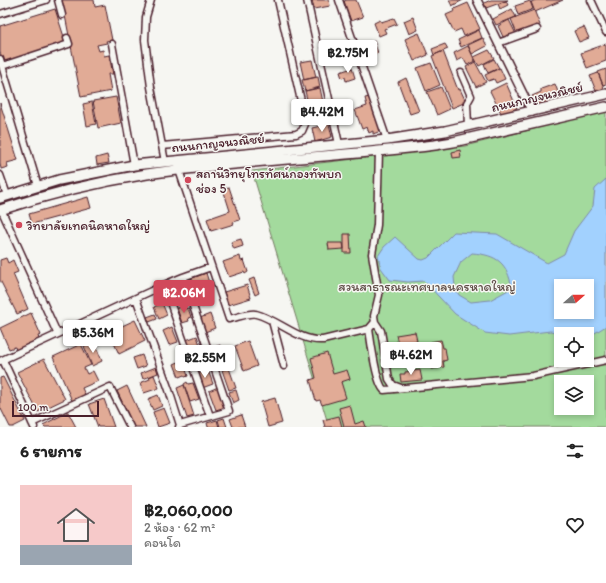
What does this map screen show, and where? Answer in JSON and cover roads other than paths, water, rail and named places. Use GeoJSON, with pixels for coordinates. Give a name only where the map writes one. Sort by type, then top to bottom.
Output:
{"type":"FeatureCollection","features":[{"type":"Feature","properties":{"kind":"main road","name":"ถนนกาญจนวณิชย์"},"geometry":{"type":"LineString","coordinates":[[4,196],[38,186],[134,165],[387,140],[426,134],[532,112],[606,94]]}},
{"type":"Feature","properties":{"kind":"main road","name":"ถนนกาญจนวณิชย์"},"geometry":{"type":"LineString","coordinates":[[1,210],[64,191],[120,179],[179,170],[379,151],[453,142],[606,107]]}},
{"type":"Feature","properties":{"kind":"street"},"geometry":{"type":"LineString","coordinates":[[0,14],[46,0]]}},
{"type":"Feature","properties":{"kind":"street"},"geometry":{"type":"LineString","coordinates":[[58,0],[62,15]]}},
{"type":"Feature","properties":{"kind":"street"},"geometry":{"type":"LineString","coordinates":[[151,0],[146,17],[145,40],[151,87],[165,162]]}},
{"type":"Feature","properties":{"kind":"street"},"geometry":{"type":"LineString","coordinates":[[162,146],[296,134],[302,131],[305,124],[304,114],[278,0]]}},
{"type":"Feature","properties":{"kind":"street"},"geometry":{"type":"LineString","coordinates":[[307,0],[339,144]]}},
{"type":"Feature","properties":{"kind":"street"},"geometry":{"type":"LineString","coordinates":[[339,0],[387,140]]}},
{"type":"Feature","properties":{"kind":"street"},"geometry":{"type":"LineString","coordinates":[[477,0],[532,112]]}},
{"type":"Feature","properties":{"kind":"street"},"geometry":{"type":"LineString","coordinates":[[591,0],[606,32]]}},
{"type":"Feature","properties":{"kind":"street"},"geometry":{"type":"LineString","coordinates":[[498,43],[537,29]]}},
{"type":"Feature","properties":{"kind":"street"},"geometry":{"type":"LineString","coordinates":[[2,66],[69,44],[67,38]]}},
{"type":"Feature","properties":{"kind":"street"},"geometry":{"type":"LineString","coordinates":[[112,44],[134,165]]}},
{"type":"Feature","properties":{"kind":"street"},"geometry":{"type":"LineString","coordinates":[[0,59],[38,186]]}},
{"type":"Feature","properties":{"kind":"street"},"geometry":{"type":"LineString","coordinates":[[461,73],[471,96],[468,103],[468,126]]}},
{"type":"Feature","properties":{"kind":"street"},"geometry":{"type":"LineString","coordinates":[[379,151],[377,225],[372,254],[379,295],[374,316],[375,322],[381,331],[389,379],[393,385],[402,388]]}},
{"type":"Feature","properties":{"kind":"street"},"geometry":{"type":"LineString","coordinates":[[176,161],[229,319],[255,313],[298,334],[316,340],[323,340],[369,329],[375,322]]}},
{"type":"Feature","properties":{"kind":"street"},"geometry":{"type":"LineString","coordinates":[[0,175],[4,196]]}},
{"type":"Feature","properties":{"kind":"street"},"geometry":{"type":"LineString","coordinates":[[1,210],[57,333]]}},
{"type":"Feature","properties":{"kind":"street"},"geometry":{"type":"LineString","coordinates":[[0,226],[8,223]]}},
{"type":"Feature","properties":{"kind":"street"},"geometry":{"type":"LineString","coordinates":[[130,427],[110,387],[33,425],[1,361],[57,333],[164,285],[211,267]]}},
{"type":"Feature","properties":{"kind":"street"},"geometry":{"type":"LineString","coordinates":[[136,298],[169,390],[179,426],[229,411],[183,277]]}},
{"type":"Feature","properties":{"kind":"street"},"geometry":{"type":"LineString","coordinates":[[164,285],[210,416]]}},
{"type":"Feature","properties":{"kind":"street"},"geometry":{"type":"LineString","coordinates":[[272,321],[284,366]]}},
{"type":"Feature","properties":{"kind":"street"},"geometry":{"type":"LineString","coordinates":[[369,329],[377,374],[381,388],[386,391],[402,388],[533,376],[606,360]]}},
{"type":"Feature","properties":{"kind":"water"},"geometry":{"type":"Polygon","coordinates":[[[606,179],[606,326],[594,334],[594,327],[554,327],[554,332],[509,336],[485,333],[455,314],[424,281],[408,282],[390,280],[381,268],[378,256],[384,247],[395,237],[419,259],[423,260],[428,258],[454,232],[497,234],[547,263],[564,254],[574,231],[593,206],[595,189],[606,179]],[[472,253],[461,262],[454,277],[455,287],[459,295],[471,302],[490,300],[512,288],[504,266],[495,258],[472,253]]]}},
{"type":"Feature","properties":{"kind":"place","name":"สถานีวิทยุโทรทัศน์กองทัพบก ช่อง 5"},"geometry":{"type":"Point","coordinates":[188,180]}},
{"type":"Feature","properties":{"kind":"place","name":"วิทยาลัยเทคนิคหาดใหญ่"},"geometry":{"type":"Point","coordinates":[19,225]}},
{"type":"Feature","properties":{"kind":"park label","name":"สวนสาธารณะเทศบาลนครหาดใหญ่"},"geometry":{"type":"Point","coordinates":[427,286]}}]}
